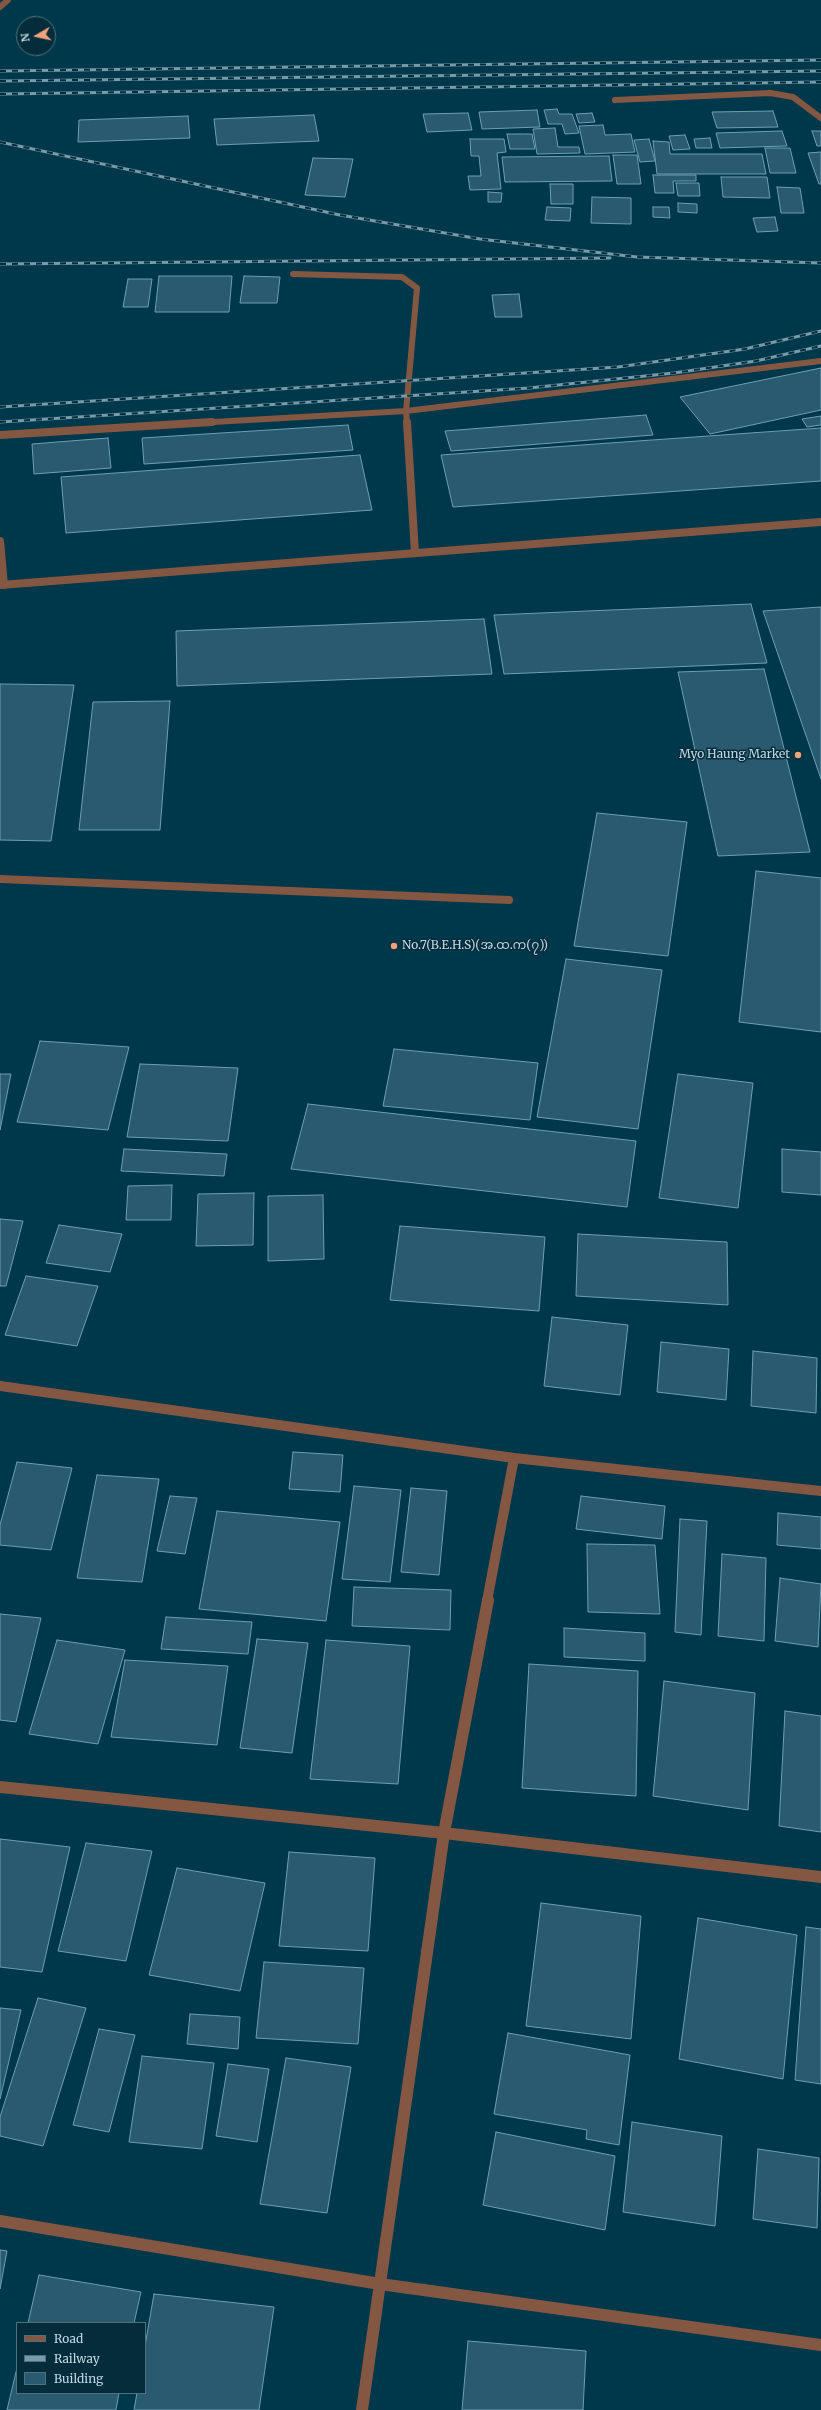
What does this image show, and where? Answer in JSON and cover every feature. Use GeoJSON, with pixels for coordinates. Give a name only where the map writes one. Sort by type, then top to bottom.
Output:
{"type":"FeatureCollection","features":[{"type":"Feature","properties":{"kind":"street"},"geometry":{"type":"LineString","coordinates":[[0,7],[8,0]]}},
{"type":"Feature","properties":{"kind":"street"},"geometry":{"type":"LineString","coordinates":[[615,100],[770,93],[793,97],[821,118]]}},
{"type":"Feature","properties":{"kind":"street"},"geometry":{"type":"LineString","coordinates":[[294,274],[402,277],[417,288],[406,410],[415,553]]}},
{"type":"Feature","properties":{"kind":"street"},"geometry":{"type":"LineString","coordinates":[[0,435],[406,410],[821,361]]}},
{"type":"Feature","properties":{"kind":"street"},"geometry":{"type":"LineString","coordinates":[[0,541],[2,585],[821,522]]}},
{"type":"Feature","properties":{"kind":"street"},"geometry":{"type":"LineString","coordinates":[[0,878],[509,900]]}},
{"type":"Feature","properties":{"kind":"street"},"geometry":{"type":"LineString","coordinates":[[0,1386],[514,1458],[821,1491]]}},
{"type":"Feature","properties":{"kind":"street"},"geometry":{"type":"LineString","coordinates":[[362,2410],[444,1833],[514,1458]]}},
{"type":"Feature","properties":{"kind":"street"},"geometry":{"type":"LineString","coordinates":[[0,1786],[444,1833],[821,1877]]}},
{"type":"Feature","properties":{"kind":"street"},"geometry":{"type":"LineString","coordinates":[[0,2221],[380,2284],[821,2345]]}},
{"type":"Feature","properties":{"kind":"building"},"geometry":{"type":"Polygon","coordinates":[[[557,109],[559,114],[572,114],[579,133],[565,134],[562,124],[548,124],[544,110],[557,109]]]}},
{"type":"Feature","properties":{"kind":"building"},"geometry":{"type":"Polygon","coordinates":[[[537,110],[540,127],[482,129],[479,112],[537,110]]]}},
{"type":"Feature","properties":{"kind":"building"},"geometry":{"type":"Polygon","coordinates":[[[773,111],[778,127],[717,128],[712,112],[773,111]]]}},
{"type":"Feature","properties":{"kind":"building"},"geometry":{"type":"Polygon","coordinates":[[[468,113],[472,130],[427,132],[423,114],[468,113]]]}},
{"type":"Feature","properties":{"kind":"building"},"geometry":{"type":"Polygon","coordinates":[[[592,113],[595,122],[579,123],[576,114],[592,113]]]}},
{"type":"Feature","properties":{"kind":"building"},"geometry":{"type":"Polygon","coordinates":[[[314,115],[319,141],[217,145],[214,119],[314,115]]]}},
{"type":"Feature","properties":{"kind":"building"},"geometry":{"type":"Polygon","coordinates":[[[188,116],[190,138],[78,142],[79,120],[188,116]]]}},
{"type":"Feature","properties":{"kind":"building"},"geometry":{"type":"Polygon","coordinates":[[[603,125],[605,135],[631,134],[635,152],[585,154],[579,126],[603,125]]]}},
{"type":"Feature","properties":{"kind":"building"},"geometry":{"type":"Polygon","coordinates":[[[555,128],[558,147],[579,147],[580,153],[537,154],[533,129],[555,128]]]}},
{"type":"Feature","properties":{"kind":"building"},"geometry":{"type":"Polygon","coordinates":[[[782,131],[787,146],[720,148],[716,133],[782,131]]]}},
{"type":"Feature","properties":{"kind":"building"},"geometry":{"type":"Polygon","coordinates":[[[812,131],[821,131],[821,146],[817,146],[812,131]]]}},
{"type":"Feature","properties":{"kind":"building"},"geometry":{"type":"Polygon","coordinates":[[[507,134],[532,134],[535,149],[510,149],[507,134]]]}},
{"type":"Feature","properties":{"kind":"building"},"geometry":{"type":"Polygon","coordinates":[[[685,135],[690,149],[673,150],[669,136],[685,135]]]}},
{"type":"Feature","properties":{"kind":"building"},"geometry":{"type":"Polygon","coordinates":[[[710,138],[712,148],[696,148],[694,139],[710,138]]]}},
{"type":"Feature","properties":{"kind":"building"},"geometry":{"type":"Polygon","coordinates":[[[470,139],[504,139],[506,152],[497,153],[501,189],[470,190],[468,176],[481,176],[479,156],[471,156],[470,139]]]}},
{"type":"Feature","properties":{"kind":"building"},"geometry":{"type":"Polygon","coordinates":[[[649,139],[655,161],[640,162],[634,140],[649,139]]]}},
{"type":"Feature","properties":{"kind":"building"},"geometry":{"type":"Polygon","coordinates":[[[653,141],[669,142],[670,154],[762,154],[766,174],[657,174],[653,141]]]}},
{"type":"Feature","properties":{"kind":"building"},"geometry":{"type":"Polygon","coordinates":[[[765,148],[790,148],[796,173],[770,173],[765,148]]]}},
{"type":"Feature","properties":{"kind":"building"},"geometry":{"type":"Polygon","coordinates":[[[821,152],[821,184],[819,184],[808,153],[821,152]]]}},
{"type":"Feature","properties":{"kind":"building"},"geometry":{"type":"Polygon","coordinates":[[[613,155],[637,155],[641,184],[617,184],[613,155]]]}},
{"type":"Feature","properties":{"kind":"building"},"geometry":{"type":"Polygon","coordinates":[[[609,156],[612,181],[505,182],[502,157],[609,156]]]}},
{"type":"Feature","properties":{"kind":"building"},"geometry":{"type":"Polygon","coordinates":[[[313,158],[353,159],[345,197],[305,195],[313,158]]]}},
{"type":"Feature","properties":{"kind":"building"},"geometry":{"type":"Polygon","coordinates":[[[653,175],[696,175],[696,181],[673,181],[674,193],[655,193],[653,175]]]}},
{"type":"Feature","properties":{"kind":"building"},"geometry":{"type":"Polygon","coordinates":[[[721,177],[767,177],[770,198],[723,197],[721,177]]]}},
{"type":"Feature","properties":{"kind":"building"},"geometry":{"type":"Polygon","coordinates":[[[676,183],[699,183],[700,196],[678,196],[676,183]]]}},
{"type":"Feature","properties":{"kind":"building"},"geometry":{"type":"Polygon","coordinates":[[[550,184],[573,184],[573,204],[551,204],[550,184]]]}},
{"type":"Feature","properties":{"kind":"building"},"geometry":{"type":"Polygon","coordinates":[[[777,187],[800,188],[804,213],[781,213],[777,187]]]}},
{"type":"Feature","properties":{"kind":"building"},"geometry":{"type":"Polygon","coordinates":[[[488,192],[502,193],[501,202],[488,202],[488,192]]]}},
{"type":"Feature","properties":{"kind":"building"},"geometry":{"type":"Polygon","coordinates":[[[592,197],[631,198],[631,224],[591,223],[592,197]]]}},
{"type":"Feature","properties":{"kind":"building"},"geometry":{"type":"Polygon","coordinates":[[[678,203],[697,204],[697,213],[678,212],[678,203]]]}},
{"type":"Feature","properties":{"kind":"building"},"geometry":{"type":"Polygon","coordinates":[[[547,207],[571,208],[570,221],[545,220],[547,207]]]}},
{"type":"Feature","properties":{"kind":"building"},"geometry":{"type":"Polygon","coordinates":[[[653,207],[669,207],[670,218],[653,217],[653,207]]]}},
{"type":"Feature","properties":{"kind":"building"},"geometry":{"type":"Polygon","coordinates":[[[775,217],[778,231],[757,232],[753,218],[775,217]]]}},
{"type":"Feature","properties":{"kind":"building"},"geometry":{"type":"Polygon","coordinates":[[[159,276],[232,276],[229,312],[155,312],[159,276]]]}},
{"type":"Feature","properties":{"kind":"building"},"geometry":{"type":"Polygon","coordinates":[[[244,276],[280,277],[277,303],[240,303],[244,276]]]}},
{"type":"Feature","properties":{"kind":"building"},"geometry":{"type":"Polygon","coordinates":[[[128,279],[152,279],[148,307],[123,307],[128,279]]]}},
{"type":"Feature","properties":{"kind":"building"},"geometry":{"type":"Polygon","coordinates":[[[519,294],[522,317],[495,317],[492,295],[519,294]]]}},
{"type":"Feature","properties":{"kind":"building"},"geometry":{"type":"Polygon","coordinates":[[[821,368],[821,410],[710,434],[680,397],[821,368]]]}},
{"type":"Feature","properties":{"kind":"building"},"geometry":{"type":"Polygon","coordinates":[[[646,415],[653,435],[451,451],[445,431],[646,415]]]}},
{"type":"Feature","properties":{"kind":"building"},"geometry":{"type":"Polygon","coordinates":[[[821,416],[821,425],[807,427],[802,419],[821,416]]]}},
{"type":"Feature","properties":{"kind":"building"},"geometry":{"type":"Polygon","coordinates":[[[348,425],[353,450],[144,464],[142,438],[348,425]]]}},
{"type":"Feature","properties":{"kind":"building"},"geometry":{"type":"Polygon","coordinates":[[[821,428],[821,481],[453,507],[441,455],[821,428]]]}},
{"type":"Feature","properties":{"kind":"building"},"geometry":{"type":"Polygon","coordinates":[[[108,438],[111,468],[34,474],[32,444],[108,438]]]}},
{"type":"Feature","properties":{"kind":"building"},"geometry":{"type":"Polygon","coordinates":[[[360,455],[372,510],[66,533],[61,477],[360,455]]]}},
{"type":"Feature","properties":{"kind":"building"},"geometry":{"type":"Polygon","coordinates":[[[751,604],[767,663],[504,674],[494,615],[751,604]]]}},
{"type":"Feature","properties":{"kind":"building"},"geometry":{"type":"Polygon","coordinates":[[[821,607],[821,779],[763,611],[821,607]]]}},
{"type":"Feature","properties":{"kind":"building"},"geometry":{"type":"Polygon","coordinates":[[[484,619],[492,674],[177,686],[176,631],[484,619]]]}},
{"type":"Feature","properties":{"kind":"building"},"geometry":{"type":"Polygon","coordinates":[[[764,669],[810,852],[718,856],[678,672],[764,669]]]}},
{"type":"Feature","properties":{"kind":"building"},"geometry":{"type":"Polygon","coordinates":[[[0,684],[74,685],[51,841],[0,840],[0,684]]]}},
{"type":"Feature","properties":{"kind":"building"},"geometry":{"type":"Polygon","coordinates":[[[170,701],[160,830],[79,830],[93,702],[170,701]]]}},
{"type":"Feature","properties":{"kind":"building"},"geometry":{"type":"Polygon","coordinates":[[[597,813],[687,822],[668,956],[574,946],[597,813]]]}},
{"type":"Feature","properties":{"kind":"building"},"geometry":{"type":"Polygon","coordinates":[[[756,871],[821,878],[821,1032],[739,1022],[756,871]]]}},
{"type":"Feature","properties":{"kind":"building"},"geometry":{"type":"Polygon","coordinates":[[[566,959],[662,970],[638,1129],[537,1117],[566,959]]]}},
{"type":"Feature","properties":{"kind":"building"},"geometry":{"type":"Polygon","coordinates":[[[40,1041],[129,1047],[108,1130],[17,1122],[40,1041]]]}},
{"type":"Feature","properties":{"kind":"building"},"geometry":{"type":"Polygon","coordinates":[[[394,1049],[538,1063],[530,1120],[383,1106],[394,1049]]]}},
{"type":"Feature","properties":{"kind":"building"},"geometry":{"type":"Polygon","coordinates":[[[140,1064],[238,1068],[228,1141],[127,1137],[140,1064]]]}},
{"type":"Feature","properties":{"kind":"building"},"geometry":{"type":"Polygon","coordinates":[[[0,1074],[11,1074],[0,1130],[0,1074]]]}},
{"type":"Feature","properties":{"kind":"building"},"geometry":{"type":"Polygon","coordinates":[[[678,1074],[753,1083],[738,1208],[659,1198],[678,1074]]]}},
{"type":"Feature","properties":{"kind":"building"},"geometry":{"type":"Polygon","coordinates":[[[308,1104],[636,1141],[627,1207],[291,1169],[308,1104]]]}},
{"type":"Feature","properties":{"kind":"building"},"geometry":{"type":"Polygon","coordinates":[[[124,1149],[227,1154],[224,1176],[121,1171],[124,1149]]]}},
{"type":"Feature","properties":{"kind":"building"},"geometry":{"type":"Polygon","coordinates":[[[782,1149],[821,1152],[821,1195],[782,1192],[782,1149]]]}},
{"type":"Feature","properties":{"kind":"building"},"geometry":{"type":"Polygon","coordinates":[[[172,1185],[171,1220],[126,1220],[128,1186],[172,1185]]]}},
{"type":"Feature","properties":{"kind":"building"},"geometry":{"type":"Polygon","coordinates":[[[254,1193],[253,1245],[196,1246],[198,1194],[254,1193]]]}},
{"type":"Feature","properties":{"kind":"building"},"geometry":{"type":"Polygon","coordinates":[[[323,1195],[324,1259],[268,1261],[268,1196],[323,1195]]]}},
{"type":"Feature","properties":{"kind":"building"},"geometry":{"type":"Polygon","coordinates":[[[0,1219],[23,1221],[6,1286],[0,1286],[0,1219]]]}},
{"type":"Feature","properties":{"kind":"building"},"geometry":{"type":"Polygon","coordinates":[[[59,1225],[122,1234],[110,1272],[46,1263],[59,1225]]]}},
{"type":"Feature","properties":{"kind":"building"},"geometry":{"type":"Polygon","coordinates":[[[400,1226],[545,1237],[539,1311],[390,1300],[400,1226]]]}},
{"type":"Feature","properties":{"kind":"building"},"geometry":{"type":"Polygon","coordinates":[[[578,1234],[727,1242],[728,1305],[576,1296],[578,1234]]]}},
{"type":"Feature","properties":{"kind":"building"},"geometry":{"type":"Polygon","coordinates":[[[26,1276],[98,1286],[77,1346],[5,1335],[26,1276]]]}},
{"type":"Feature","properties":{"kind":"building"},"geometry":{"type":"Polygon","coordinates":[[[552,1317],[628,1325],[620,1395],[544,1386],[552,1317]]]}},
{"type":"Feature","properties":{"kind":"building"},"geometry":{"type":"Polygon","coordinates":[[[661,1342],[729,1349],[726,1400],[657,1392],[661,1342]]]}},
{"type":"Feature","properties":{"kind":"building"},"geometry":{"type":"Polygon","coordinates":[[[753,1351],[817,1358],[816,1413],[751,1406],[753,1351]]]}},
{"type":"Feature","properties":{"kind":"building"},"geometry":{"type":"Polygon","coordinates":[[[293,1452],[343,1455],[340,1492],[289,1489],[293,1452]]]}},
{"type":"Feature","properties":{"kind":"building"},"geometry":{"type":"Polygon","coordinates":[[[17,1462],[72,1468],[51,1550],[0,1545],[0,1525],[17,1462]]]}},
{"type":"Feature","properties":{"kind":"building"},"geometry":{"type":"Polygon","coordinates":[[[97,1475],[159,1479],[142,1582],[77,1578],[97,1475]]]}},
{"type":"Feature","properties":{"kind":"building"},"geometry":{"type":"Polygon","coordinates":[[[354,1486],[401,1490],[390,1582],[342,1579],[354,1486]]]}},
{"type":"Feature","properties":{"kind":"building"},"geometry":{"type":"Polygon","coordinates":[[[411,1488],[447,1491],[439,1575],[401,1572],[411,1488]]]}},
{"type":"Feature","properties":{"kind":"building"},"geometry":{"type":"Polygon","coordinates":[[[170,1496],[197,1498],[185,1554],[157,1551],[170,1496]]]}},
{"type":"Feature","properties":{"kind":"building"},"geometry":{"type":"Polygon","coordinates":[[[581,1496],[665,1506],[662,1539],[576,1529],[581,1496]]]}},
{"type":"Feature","properties":{"kind":"building"},"geometry":{"type":"Polygon","coordinates":[[[217,1511],[340,1522],[326,1621],[199,1609],[217,1511]]]}},
{"type":"Feature","properties":{"kind":"building"},"geometry":{"type":"Polygon","coordinates":[[[778,1513],[821,1517],[821,1549],[777,1545],[778,1513]]]}},
{"type":"Feature","properties":{"kind":"building"},"geometry":{"type":"Polygon","coordinates":[[[680,1519],[707,1521],[701,1635],[675,1632],[680,1519]]]}},
{"type":"Feature","properties":{"kind":"building"},"geometry":{"type":"Polygon","coordinates":[[[587,1544],[655,1545],[660,1614],[588,1612],[587,1544]]]}},
{"type":"Feature","properties":{"kind":"building"},"geometry":{"type":"Polygon","coordinates":[[[722,1554],[766,1558],[764,1641],[718,1636],[722,1554]]]}},
{"type":"Feature","properties":{"kind":"building"},"geometry":{"type":"Polygon","coordinates":[[[780,1578],[821,1584],[818,1647],[775,1641],[780,1578]]]}},
{"type":"Feature","properties":{"kind":"building"},"geometry":{"type":"Polygon","coordinates":[[[354,1587],[451,1590],[450,1630],[352,1626],[354,1587]]]}},
{"type":"Feature","properties":{"kind":"building"},"geometry":{"type":"Polygon","coordinates":[[[0,1614],[41,1618],[16,1722],[0,1720],[0,1614]]]}},
{"type":"Feature","properties":{"kind":"building"},"geometry":{"type":"Polygon","coordinates":[[[166,1617],[252,1622],[248,1654],[161,1649],[166,1617]]]}},
{"type":"Feature","properties":{"kind":"building"},"geometry":{"type":"Polygon","coordinates":[[[564,1628],[645,1633],[645,1661],[564,1657],[564,1628]]]}},
{"type":"Feature","properties":{"kind":"building"},"geometry":{"type":"Polygon","coordinates":[[[257,1639],[308,1643],[292,1753],[240,1748],[257,1639]]]}},
{"type":"Feature","properties":{"kind":"building"},"geometry":{"type":"Polygon","coordinates":[[[57,1640],[125,1650],[98,1744],[29,1734],[57,1640]]]}},
{"type":"Feature","properties":{"kind":"building"},"geometry":{"type":"Polygon","coordinates":[[[326,1640],[410,1646],[398,1784],[310,1779],[326,1640]]]}},
{"type":"Feature","properties":{"kind":"building"},"geometry":{"type":"Polygon","coordinates":[[[125,1660],[228,1666],[217,1745],[111,1737],[125,1660]]]}},
{"type":"Feature","properties":{"kind":"building"},"geometry":{"type":"Polygon","coordinates":[[[529,1664],[638,1671],[636,1796],[522,1788],[529,1664]]]}},
{"type":"Feature","properties":{"kind":"building"},"geometry":{"type":"Polygon","coordinates":[[[664,1681],[755,1693],[748,1810],[653,1796],[664,1681]]]}},
{"type":"Feature","properties":{"kind":"building"},"geometry":{"type":"Polygon","coordinates":[[[785,1711],[821,1716],[821,1832],[779,1826],[785,1711]]]}},
{"type":"Feature","properties":{"kind":"building"},"geometry":{"type":"Polygon","coordinates":[[[0,1839],[70,1847],[42,1972],[0,1967],[0,1839]]]}},
{"type":"Feature","properties":{"kind":"building"},"geometry":{"type":"Polygon","coordinates":[[[86,1843],[152,1851],[126,1961],[58,1951],[86,1843]]]}},
{"type":"Feature","properties":{"kind":"building"},"geometry":{"type":"Polygon","coordinates":[[[289,1852],[375,1858],[368,1951],[279,1946],[289,1852]]]}},
{"type":"Feature","properties":{"kind":"building"},"geometry":{"type":"Polygon","coordinates":[[[177,1868],[265,1883],[240,1991],[149,1975],[177,1868]]]}},
{"type":"Feature","properties":{"kind":"building"},"geometry":{"type":"Polygon","coordinates":[[[541,1903],[641,1916],[631,2039],[526,2026],[541,1903]]]}},
{"type":"Feature","properties":{"kind":"building"},"geometry":{"type":"Polygon","coordinates":[[[698,1918],[797,1935],[783,2079],[679,2059],[698,1918]]]}},
{"type":"Feature","properties":{"kind":"building"},"geometry":{"type":"Polygon","coordinates":[[[806,1927],[821,1929],[821,2084],[795,2080],[806,1927]]]}},
{"type":"Feature","properties":{"kind":"building"},"geometry":{"type":"Polygon","coordinates":[[[264,1962],[364,1968],[358,2044],[256,2038],[264,1962]]]}},
{"type":"Feature","properties":{"kind":"building"},"geometry":{"type":"Polygon","coordinates":[[[38,1998],[86,2008],[43,2146],[0,2136],[0,2117],[38,1998]]]}},
{"type":"Feature","properties":{"kind":"building"},"geometry":{"type":"Polygon","coordinates":[[[0,2008],[21,2010],[0,2099],[0,2008]]]}},
{"type":"Feature","properties":{"kind":"building"},"geometry":{"type":"Polygon","coordinates":[[[190,2014],[240,2017],[238,2049],[187,2044],[190,2014]]]}},
{"type":"Feature","properties":{"kind":"building"},"geometry":{"type":"Polygon","coordinates":[[[99,2029],[135,2035],[109,2132],[73,2125],[99,2029]]]}},
{"type":"Feature","properties":{"kind":"building"},"geometry":{"type":"Polygon","coordinates":[[[508,2033],[630,2055],[619,2145],[586,2139],[587,2130],[494,2114],[508,2033]]]}},
{"type":"Feature","properties":{"kind":"building"},"geometry":{"type":"Polygon","coordinates":[[[142,2056],[214,2063],[202,2149],[129,2142],[142,2056]]]}},
{"type":"Feature","properties":{"kind":"building"},"geometry":{"type":"Polygon","coordinates":[[[286,2058],[351,2067],[327,2213],[260,2204],[286,2058]]]}},
{"type":"Feature","properties":{"kind":"building"},"geometry":{"type":"Polygon","coordinates":[[[228,2064],[269,2069],[257,2142],[216,2136],[228,2064]]]}},
{"type":"Feature","properties":{"kind":"building"},"geometry":{"type":"Polygon","coordinates":[[[632,2122],[722,2136],[715,2226],[623,2212],[632,2122]]]}},
{"type":"Feature","properties":{"kind":"building"},"geometry":{"type":"Polygon","coordinates":[[[496,2132],[615,2156],[605,2230],[483,2205],[496,2132]]]}},
{"type":"Feature","properties":{"kind":"building"},"geometry":{"type":"Polygon","coordinates":[[[758,2149],[819,2158],[817,2228],[753,2219],[758,2149]]]}},
{"type":"Feature","properties":{"kind":"building"},"geometry":{"type":"Polygon","coordinates":[[[0,2250],[7,2251],[0,2289],[0,2250]]]}},
{"type":"Feature","properties":{"kind":"building"},"geometry":{"type":"Polygon","coordinates":[[[39,2275],[141,2292],[134,2322],[28,2322],[39,2275]]]}},
{"type":"Feature","properties":{"kind":"building"},"geometry":{"type":"Polygon","coordinates":[[[154,2294],[274,2307],[259,2410],[134,2410],[137,2394],[146,2394],[146,2340],[154,2294]]]}},
{"type":"Feature","properties":{"kind":"building"},"geometry":{"type":"Polygon","coordinates":[[[468,2341],[586,2351],[583,2410],[462,2410],[468,2341]]]}},
{"type":"Feature","properties":{"kind":"building"},"geometry":{"type":"Polygon","coordinates":[[[16,2372],[16,2394],[119,2394],[116,2410],[7,2410],[16,2372]]]}},
{"type":"Feature","properties":{"kind":"railway"},"geometry":{"type":"LineString","coordinates":[[0,71],[821,60]]}},
{"type":"Feature","properties":{"kind":"railway"},"geometry":{"type":"LineString","coordinates":[[0,81],[821,71]]}},
{"type":"Feature","properties":{"kind":"railway"},"geometry":{"type":"LineString","coordinates":[[0,94],[821,82]]}},
{"type":"Feature","properties":{"kind":"railway"},"geometry":{"type":"LineString","coordinates":[[0,142],[340,215],[480,239],[637,257],[821,263]]}},
{"type":"Feature","properties":{"kind":"railway"},"geometry":{"type":"LineString","coordinates":[[0,264],[610,258]]}},
{"type":"Feature","properties":{"kind":"railway"},"geometry":{"type":"LineString","coordinates":[[0,407],[618,367],[745,349],[821,331]]}},
{"type":"Feature","properties":{"kind":"railway"},"geometry":{"type":"LineString","coordinates":[[0,422],[529,388],[674,373],[756,361],[821,346]]}},
{"type":"Feature","properties":{"kind":"place","name":"Myo Haung Market"},"geometry":{"type":"Point","coordinates":[798,755]}},
{"type":"Feature","properties":{"kind":"place","name":"No.7(B.E.H.S)(အ.ထ.က(၇))"},"geometry":{"type":"Point","coordinates":[394,946]}}]}
